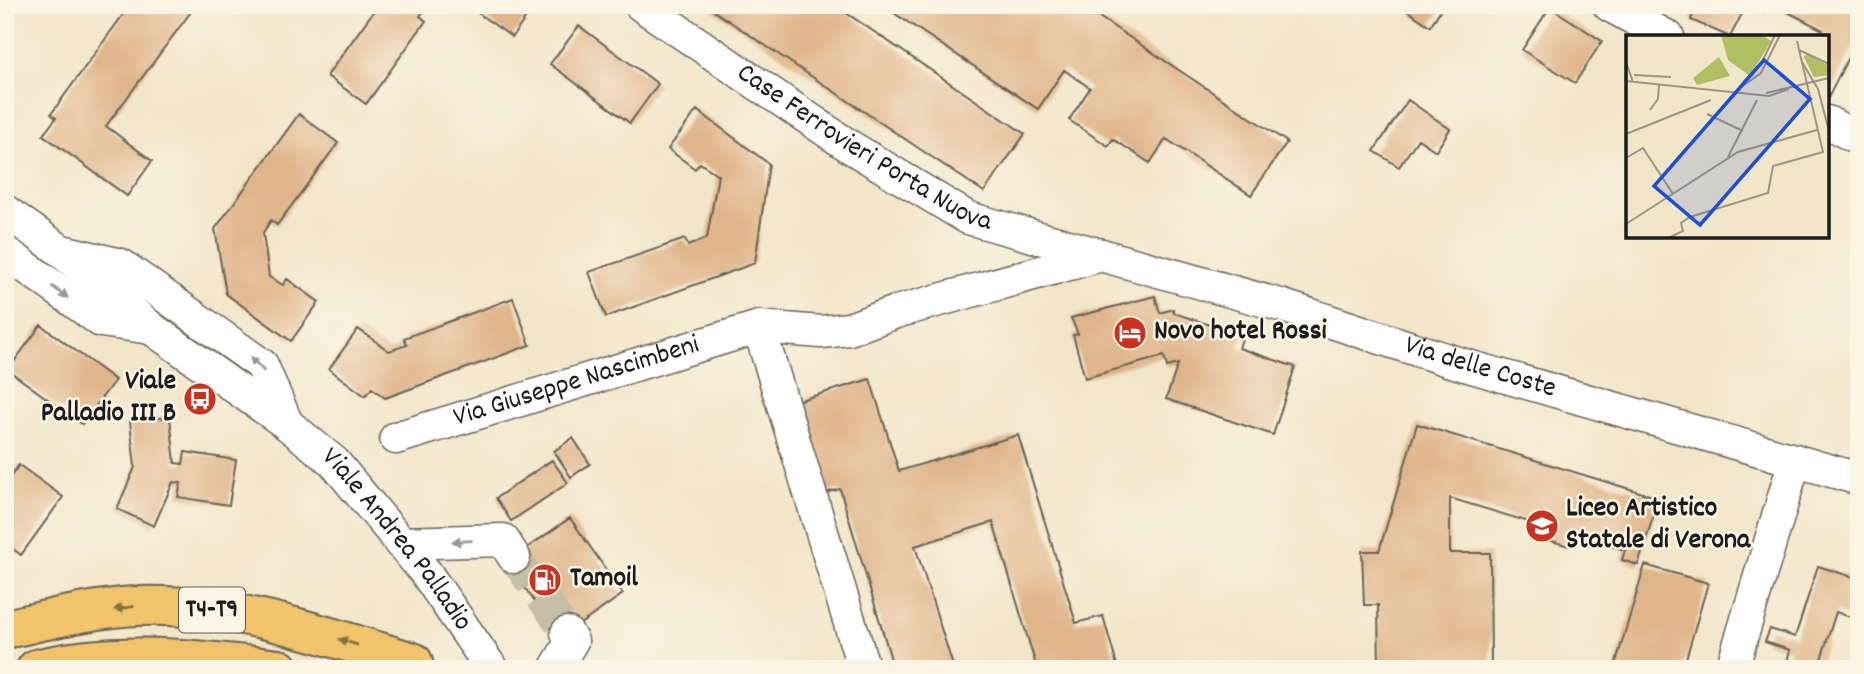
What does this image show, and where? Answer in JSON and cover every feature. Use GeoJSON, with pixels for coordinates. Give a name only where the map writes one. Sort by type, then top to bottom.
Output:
{"type":"FeatureCollection","features":[{"type":"Feature","properties":{"kind":"highway","name":"T4-T9"},"geometry":{"type":"LineString","coordinates":[[5,629],[136,606],[209,610],[277,621],[413,662]]}},
{"type":"Feature","properties":{"kind":"highway","name":"T4-T9"},"geometry":{"type":"LineString","coordinates":[[36,669],[61,662],[184,657],[279,669]]}},
{"type":"Feature","properties":{"kind":"street","name":"Case Ferrovieri Porta Nuova"},"geometry":{"type":"LineString","coordinates":[[641,5],[849,146],[968,218],[1103,254]]}},
{"type":"Feature","properties":{"kind":"street"},"geometry":{"type":"LineString","coordinates":[[1609,5],[1664,35]]}},
{"type":"Feature","properties":{"kind":"street"},"geometry":{"type":"LineString","coordinates":[[1829,123],[1859,139]]}},
{"type":"Feature","properties":{"kind":"street","name":"Viale Andrea Palladio"},"geometry":{"type":"LineString","coordinates":[[5,211],[60,250],[150,328],[334,461],[426,573],[492,669]]}},
{"type":"Feature","properties":{"kind":"street","name":"Viale Andrea Palladio"},"geometry":{"type":"LineString","coordinates":[[60,250],[121,265],[262,365],[286,424]]}},
{"type":"Feature","properties":{"kind":"street","name":"Viale Andrea Palladio"},"geometry":{"type":"LineString","coordinates":[[5,252],[101,321],[150,328]]}},
{"type":"Feature","properties":{"kind":"street","name":"Via Giuseppe Nascimbeni"},"geometry":{"type":"LineString","coordinates":[[396,439],[759,327],[821,332],[849,329],[896,312],[1103,254]]}},
{"type":"Feature","properties":{"kind":"street","name":"Via delle Coste"},"geometry":{"type":"LineString","coordinates":[[1103,254],[1280,305],[1451,361],[1859,479]]}},
{"type":"Feature","properties":{"kind":"street"},"geometry":{"type":"LineString","coordinates":[[759,327],[864,669]]}},
{"type":"Feature","properties":{"kind":"street"},"geometry":{"type":"LineString","coordinates":[[1732,669],[1795,460]]}},
{"type":"Feature","properties":{"kind":"street"},"geometry":{"type":"LineString","coordinates":[[400,543],[503,540],[514,557]]}},
{"type":"Feature","properties":{"kind":"street"},"geometry":{"type":"LineString","coordinates":[[555,669],[572,641],[567,633]]}},
{"type":"Feature","properties":{"kind":"building"},"geometry":{"type":"Polygon","coordinates":[[[130,5],[196,5],[106,126],[152,161],[127,196],[43,135],[56,118],[51,114],[130,5]]]}},
{"type":"Feature","properties":{"kind":"building"},"geometry":{"type":"Polygon","coordinates":[[[378,5],[428,5],[420,16],[426,21],[366,104],[327,76],[378,5]]]}},
{"type":"Feature","properties":{"kind":"building"},"geometry":{"type":"Polygon","coordinates":[[[484,5],[535,5],[512,37],[478,13],[484,5]]]}},
{"type":"Feature","properties":{"kind":"building"},"geometry":{"type":"Polygon","coordinates":[[[705,5],[846,5],[842,10],[1025,134],[984,192],[705,5]]]}},
{"type":"Feature","properties":{"kind":"building"},"geometry":{"type":"Polygon","coordinates":[[[882,5],[1081,5],[1287,142],[1251,195],[1166,139],[1150,163],[1113,139],[1108,146],[1069,120],[1090,88],[1064,70],[1038,109],[882,5]]]}},
{"type":"Feature","properties":{"kind":"building"},"geometry":{"type":"Polygon","coordinates":[[[1399,5],[1444,5],[1430,26],[1399,5]]]}},
{"type":"Feature","properties":{"kind":"building"},"geometry":{"type":"Polygon","coordinates":[[[1689,5],[1766,5],[1763,13],[1746,6],[1731,35],[1691,20],[1695,8],[1689,5]]]}},
{"type":"Feature","properties":{"kind":"building"},"geometry":{"type":"Polygon","coordinates":[[[1774,5],[1859,5],[1859,35],[1829,96],[1829,35],[1820,35],[1823,30],[1774,5]]]}},
{"type":"Feature","properties":{"kind":"building"},"geometry":{"type":"Polygon","coordinates":[[[1550,7],[1602,41],[1575,83],[1522,50],[1550,7]]]}},
{"type":"Feature","properties":{"kind":"building"},"geometry":{"type":"Polygon","coordinates":[[[579,26],[658,84],[630,123],[550,64],[579,26]]]}},
{"type":"Feature","properties":{"kind":"building"},"geometry":{"type":"Polygon","coordinates":[[[1408,100],[1450,129],[1436,151],[1418,139],[1399,167],[1374,151],[1408,100]]]}},
{"type":"Feature","properties":{"kind":"building"},"geometry":{"type":"Polygon","coordinates":[[[697,110],[769,164],[755,263],[606,317],[589,272],[685,239],[688,246],[707,238],[718,175],[700,163],[695,169],[668,149],[697,110]]]}},
{"type":"Feature","properties":{"kind":"building"},"geometry":{"type":"Polygon","coordinates":[[[299,114],[338,143],[277,225],[271,220],[263,233],[269,277],[283,285],[287,279],[319,302],[291,341],[226,294],[215,229],[299,114]]]}},
{"type":"Feature","properties":{"kind":"building"},"geometry":{"type":"Polygon","coordinates":[[[1155,296],[1160,313],[1173,309],[1174,313],[1243,336],[1239,348],[1295,367],[1273,435],[1166,399],[1178,364],[1167,367],[1164,356],[1085,378],[1073,335],[1078,334],[1071,318],[1155,296]]]}},
{"type":"Feature","properties":{"kind":"building"},"geometry":{"type":"Polygon","coordinates":[[[513,298],[530,345],[385,398],[372,388],[365,396],[329,369],[358,329],[389,351],[407,345],[404,338],[513,298]]]}},
{"type":"Feature","properties":{"kind":"building"},"geometry":{"type":"Polygon","coordinates":[[[41,325],[115,380],[82,424],[8,370],[41,325]]]}},
{"type":"Feature","properties":{"kind":"building"},"geometry":{"type":"Polygon","coordinates":[[[870,379],[899,471],[1018,435],[1076,623],[1103,616],[1118,669],[1037,669],[993,522],[915,546],[953,666],[894,669],[840,489],[825,493],[797,401],[870,379]]]}},
{"type":"Feature","properties":{"kind":"building"},"geometry":{"type":"Polygon","coordinates":[[[170,417],[175,463],[183,464],[185,452],[236,460],[229,505],[178,497],[181,483],[173,482],[154,526],[117,509],[135,467],[130,421],[170,417]]]}},
{"type":"Feature","properties":{"kind":"building"},"geometry":{"type":"Polygon","coordinates":[[[1417,424],[1659,498],[1638,565],[1622,560],[1625,550],[1572,535],[1569,546],[1548,540],[1552,529],[1450,498],[1450,553],[1490,553],[1491,669],[1379,669],[1378,605],[1364,605],[1362,551],[1379,551],[1417,424]]]}},
{"type":"Feature","properties":{"kind":"building"},"geometry":{"type":"Polygon","coordinates":[[[573,438],[590,464],[571,477],[554,451],[573,438]]]}},
{"type":"Feature","properties":{"kind":"building"},"geometry":{"type":"Polygon","coordinates":[[[552,460],[568,483],[511,521],[496,498],[552,460]]]}},
{"type":"Feature","properties":{"kind":"building"},"geometry":{"type":"Polygon","coordinates":[[[19,465],[63,497],[21,555],[5,543],[5,484],[19,465]]]}},
{"type":"Feature","properties":{"kind":"building"},"geometry":{"type":"Polygon","coordinates":[[[570,518],[623,594],[560,638],[507,562],[570,518]]]}},
{"type":"Feature","properties":{"kind":"building"},"geometry":{"type":"Polygon","coordinates":[[[1645,565],[1708,583],[1683,669],[1614,669],[1645,565]]]}},
{"type":"Feature","properties":{"kind":"building"},"geometry":{"type":"Polygon","coordinates":[[[1818,566],[1859,579],[1859,620],[1836,612],[1818,669],[1785,669],[1790,650],[1765,642],[1770,629],[1795,637],[1818,566]]]}},
{"type":"Feature","properties":{"kind":"tunnel"},"geometry":{"type":"LineString","coordinates":[[514,557],[567,633]]}},
{"type":"Feature","properties":{"kind":"place","name":"Novo hotel Rossi"},"geometry":{"type":"Point","coordinates":[1130,333]}},
{"type":"Feature","properties":{"kind":"place","name":"Viale Palladio III B"},"geometry":{"type":"Point","coordinates":[200,399]}},
{"type":"Feature","properties":{"kind":"place","name":"Liceo Artistico Statale di Verona"},"geometry":{"type":"Point","coordinates":[1542,526]}},
{"type":"Feature","properties":{"kind":"place","name":"Tamoil"},"geometry":{"type":"Point","coordinates":[545,580]}}]}
